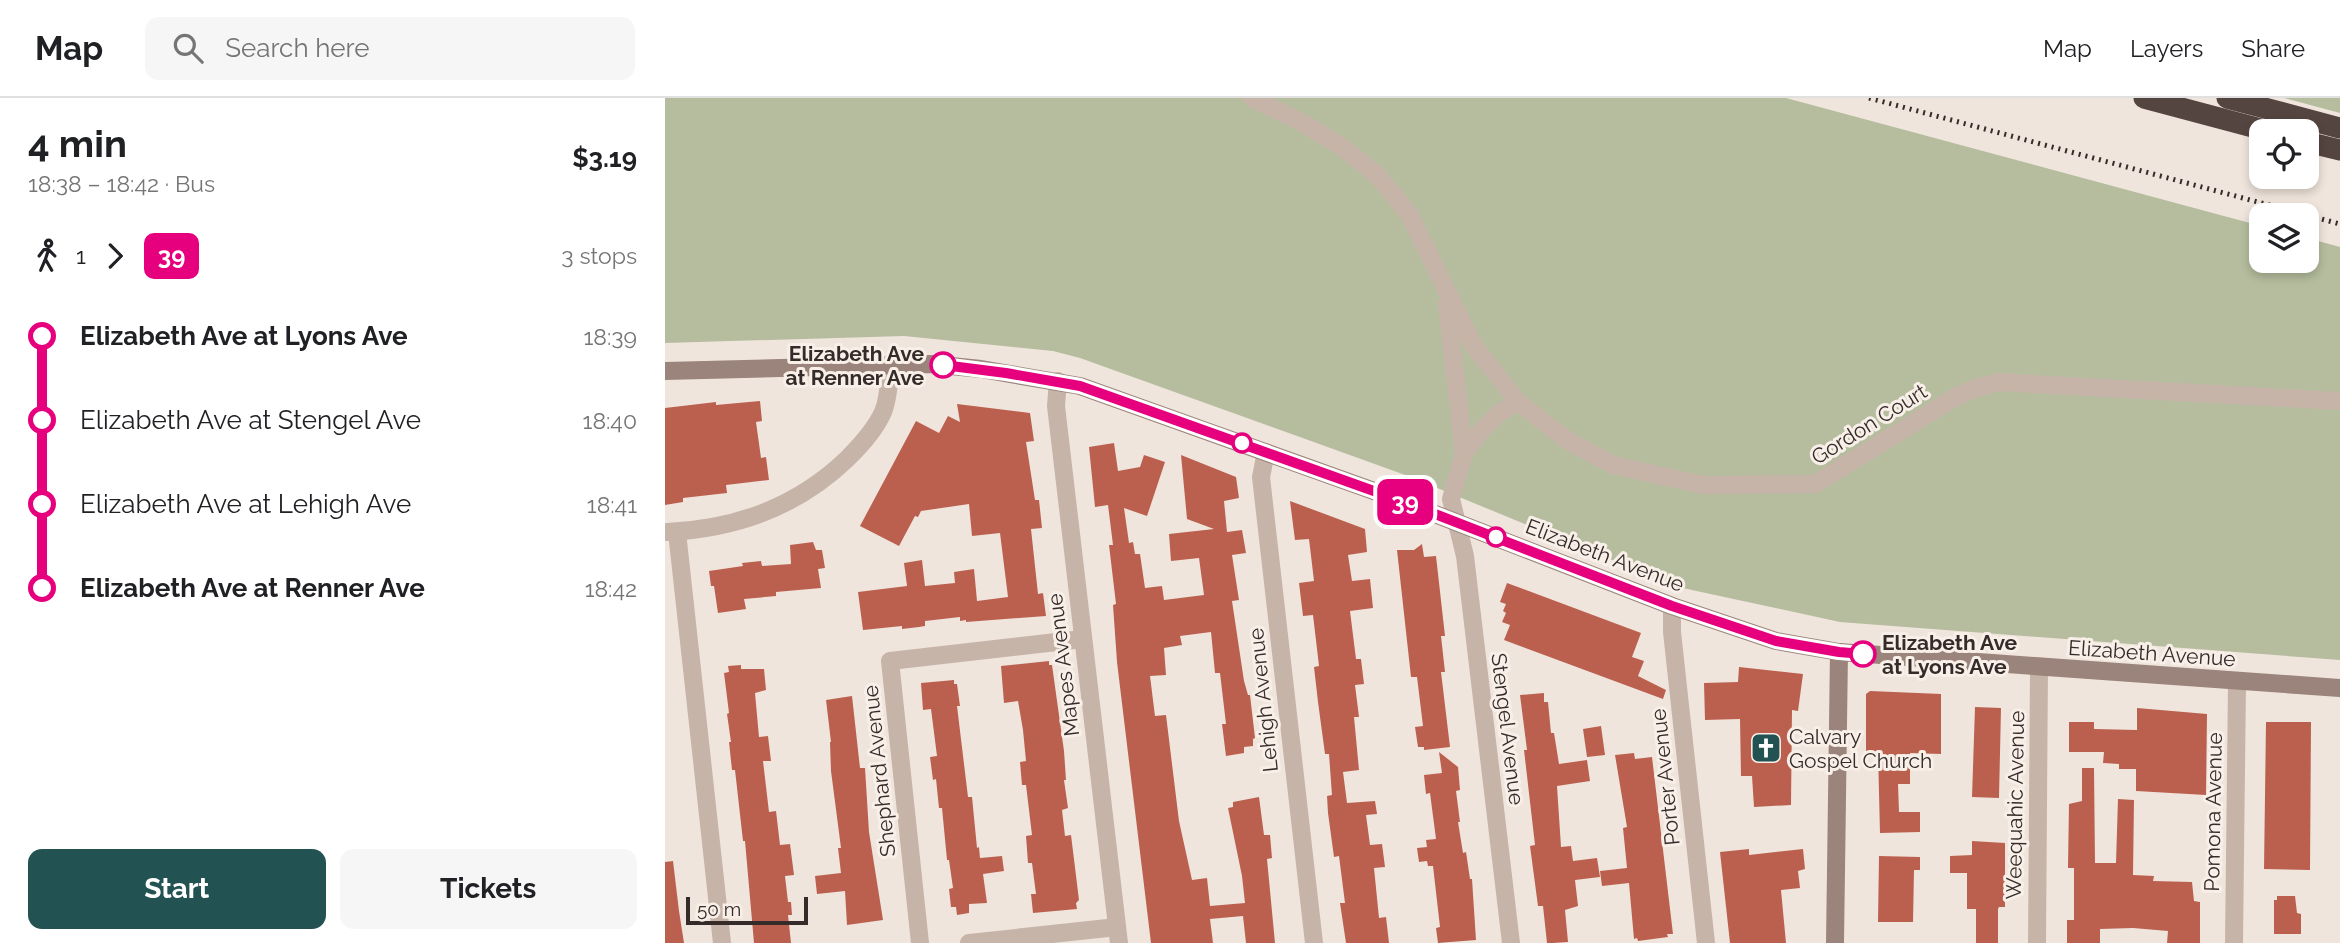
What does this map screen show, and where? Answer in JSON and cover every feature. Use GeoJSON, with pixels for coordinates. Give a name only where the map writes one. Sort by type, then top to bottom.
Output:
{"type":"FeatureCollection","features":[{"type":"Feature","properties":{"kind":"highway"},"geometry":{"type":"LineString","coordinates":[[2144,98],[2249,126]]}},
{"type":"Feature","properties":{"kind":"highway"},"geometry":{"type":"LineString","coordinates":[[2227,98],[2340,128]]}},
{"type":"Feature","properties":{"kind":"highway"},"geometry":{"type":"LineString","coordinates":[[2319,145],[2340,150]]}},
{"type":"Feature","properties":{"kind":"main road","name":"Elizabeth Avenue"},"geometry":{"type":"LineString","coordinates":[[665,370],[931,364],[1058,381],[1080,386],[1266,452],[1457,522],[1672,606],[1776,641],[1839,652],[2340,688]]}},
{"type":"Feature","properties":{"kind":"main road"},"geometry":{"type":"LineString","coordinates":[[1835,943],[1839,652]]}},
{"type":"Feature","properties":{"kind":"street","name":"Gordon Court"},"geometry":{"type":"LineString","coordinates":[[1252,98],[1342,147],[1376,174],[1409,214],[1473,346],[1518,402],[1567,440],[1613,465],[1703,485],[1815,484],[1954,398],[1973,389],[1999,382],[2340,401]]}},
{"type":"Feature","properties":{"kind":"street"},"geometry":{"type":"LineString","coordinates":[[1446,293],[1464,453]]}},
{"type":"Feature","properties":{"kind":"street"},"geometry":{"type":"LineString","coordinates":[[722,943],[671,532],[737,523],[778,508],[818,485],[859,448],[875,427],[884,409],[891,364]]}},
{"type":"Feature","properties":{"kind":"street","name":"Mapes Avenue"},"geometry":{"type":"LineString","coordinates":[[1058,381],[1056,406],[1118,935]]}},
{"type":"Feature","properties":{"kind":"street"},"geometry":{"type":"LineString","coordinates":[[1464,453],[1481,430],[1499,413],[1518,402]]}},
{"type":"Feature","properties":{"kind":"street","name":"Lehigh Avenue"},"geometry":{"type":"LineString","coordinates":[[1266,452],[1261,477],[1314,943]]}},
{"type":"Feature","properties":{"kind":"street","name":"Stengel Avenue"},"geometry":{"type":"LineString","coordinates":[[1464,453],[1451,499],[1465,556],[1511,943]]}},
{"type":"Feature","properties":{"kind":"street","name":"Porter Avenue"},"geometry":{"type":"LineString","coordinates":[[1672,606],[1672,632],[1706,943]]}},
{"type":"Feature","properties":{"kind":"street","name":"Shephard Avenue"},"geometry":{"type":"LineString","coordinates":[[920,943],[890,662],[1083,639]]}},
{"type":"Feature","properties":{"kind":"street","name":"Weequahic Avenue"},"geometry":{"type":"LineString","coordinates":[[2036,943],[2039,667]]}},
{"type":"Feature","properties":{"kind":"street","name":"Pomona Avenue"},"geometry":{"type":"LineString","coordinates":[[2234,943],[2238,682]]}},
{"type":"Feature","properties":{"kind":"street"},"geometry":{"type":"LineString","coordinates":[[969,943],[1118,935]]}},
{"type":"Feature","properties":{"kind":"green space"},"geometry":{"type":"Polygon","coordinates":[[[665,98],[1786,98],[2249,223],[2249,273],[2319,273],[2319,241],[2340,247],[2340,660],[1840,622],[1678,587],[1408,476],[1080,358],[1053,351],[904,336],[665,343],[665,98]]]}},
{"type":"Feature","properties":{"kind":"green space"},"geometry":{"type":"Polygon","coordinates":[[[2284,98],[2340,98],[2340,113],[2284,98]]]}},
{"type":"Feature","properties":{"kind":"building"},"geometry":{"type":"Polygon","coordinates":[[[760,401],[762,421],[756,422],[761,458],[766,457],[769,480],[726,485],[727,493],[683,498],[683,502],[665,505],[665,408],[716,402],[716,405],[760,401]]]}},
{"type":"Feature","properties":{"kind":"building"},"geometry":{"type":"Polygon","coordinates":[[[957,404],[1030,413],[1034,441],[1026,442],[1035,500],[1039,500],[1042,528],[1031,529],[1038,594],[1043,593],[1046,616],[966,622],[960,621],[960,617],[925,621],[925,626],[919,627],[863,630],[858,592],[907,586],[904,563],[922,560],[925,586],[955,583],[954,572],[974,569],[977,601],[1008,597],[1000,533],[972,536],[969,504],[921,511],[918,517],[915,516],[899,546],[860,526],[916,421],[939,433],[948,416],[960,422],[957,404]]]}},
{"type":"Feature","properties":{"kind":"building"},"geometry":{"type":"Polygon","coordinates":[[[1114,443],[1118,471],[1140,467],[1144,455],[1165,462],[1147,516],[1124,508],[1129,543],[1133,542],[1135,554],[1140,554],[1145,588],[1162,586],[1164,600],[1204,595],[1199,558],[1171,561],[1169,534],[1214,529],[1187,519],[1181,455],[1236,477],[1239,498],[1224,501],[1227,532],[1242,530],[1246,553],[1232,555],[1239,600],[1232,601],[1244,681],[1250,695],[1255,738],[1253,746],[1244,747],[1244,753],[1226,756],[1222,724],[1226,724],[1220,673],[1215,673],[1211,632],[1180,636],[1182,645],[1164,648],[1166,675],[1150,676],[1155,716],[1166,715],[1179,821],[1192,880],[1207,878],[1210,906],[1245,903],[1228,808],[1233,807],[1233,802],[1259,797],[1264,835],[1270,835],[1272,858],[1267,859],[1275,943],[1246,943],[1243,916],[1210,919],[1213,943],[1151,943],[1117,662],[1113,605],[1116,604],[1109,545],[1113,545],[1108,505],[1095,507],[1089,447],[1114,443]]]}},
{"type":"Feature","properties":{"kind":"building"},"geometry":{"type":"Polygon","coordinates":[[[1290,501],[1365,529],[1367,552],[1348,555],[1352,581],[1370,579],[1373,608],[1350,611],[1356,659],[1361,659],[1364,684],[1355,685],[1359,717],[1354,717],[1359,770],[1343,772],[1347,803],[1375,801],[1377,814],[1366,815],[1370,845],[1382,844],[1385,867],[1374,868],[1379,918],[1386,917],[1389,943],[1346,943],[1340,903],[1345,903],[1339,856],[1334,857],[1328,813],[1327,796],[1332,795],[1329,754],[1325,754],[1318,702],[1314,667],[1319,666],[1313,615],[1303,616],[1299,583],[1314,581],[1309,539],[1295,540],[1290,501]]]}},
{"type":"Feature","properties":{"kind":"building"},"geometry":{"type":"Polygon","coordinates":[[[813,542],[816,550],[822,550],[825,568],[818,569],[821,588],[776,592],[776,596],[744,599],[746,609],[718,613],[709,571],[761,561],[762,566],[791,564],[790,545],[813,542]]]}},
{"type":"Feature","properties":{"kind":"building"},"geometry":{"type":"Polygon","coordinates":[[[1422,544],[1424,557],[1436,556],[1445,636],[1441,636],[1445,672],[1441,672],[1450,747],[1424,750],[1424,747],[1418,747],[1415,727],[1423,726],[1417,677],[1411,677],[1397,550],[1414,550],[1422,544]]]}},
{"type":"Feature","properties":{"kind":"building"},"geometry":{"type":"Polygon","coordinates":[[[1507,583],[1641,633],[1632,657],[1644,661],[1638,676],[1666,690],[1663,699],[1504,640],[1510,625],[1502,622],[1506,604],[1500,602],[1507,583]]]}},
{"type":"Feature","properties":{"kind":"building"},"geometry":{"type":"Polygon","coordinates":[[[1049,661],[1049,665],[1052,665],[1064,751],[1068,808],[1062,810],[1065,836],[1071,835],[1079,900],[1076,903],[1077,909],[1033,913],[1031,894],[1036,894],[1032,863],[1028,863],[1026,836],[1032,835],[1026,785],[1022,785],[1020,762],[1026,761],[1023,730],[1018,701],[1004,703],[1001,666],[1049,661]]]}},
{"type":"Feature","properties":{"kind":"building"},"geometry":{"type":"Polygon","coordinates":[[[741,665],[741,669],[764,669],[766,690],[755,693],[759,737],[768,736],[771,761],[763,761],[769,812],[776,811],[780,845],[790,844],[794,875],[785,876],[788,902],[791,902],[792,915],[788,915],[791,943],[754,943],[745,841],[735,770],[732,770],[724,673],[729,672],[728,666],[741,665]]]}},
{"type":"Feature","properties":{"kind":"building","name":"Calvary Gospel Church"},"geometry":{"type":"Polygon","coordinates":[[[1739,667],[1803,674],[1798,711],[1792,710],[1791,805],[1754,807],[1752,776],[1741,776],[1740,719],[1705,720],[1704,683],[1738,682],[1739,667]]]}},
{"type":"Feature","properties":{"kind":"building"},"geometry":{"type":"Polygon","coordinates":[[[954,680],[954,684],[957,684],[960,706],[957,706],[968,797],[972,797],[977,848],[979,847],[980,858],[1002,856],[1004,871],[983,874],[987,903],[969,904],[969,913],[957,915],[956,907],[951,907],[949,889],[953,888],[947,860],[942,808],[939,808],[930,757],[937,756],[931,709],[923,710],[921,683],[954,680]]]}},
{"type":"Feature","properties":{"kind":"building"},"geometry":{"type":"Polygon","coordinates":[[[1870,691],[1941,694],[1941,754],[1910,753],[1910,784],[1898,784],[1899,812],[1920,812],[1920,832],[1880,833],[1878,752],[1866,752],[1866,694],[1870,691]]]}},
{"type":"Feature","properties":{"kind":"building"},"geometry":{"type":"Polygon","coordinates":[[[1544,693],[1559,764],[1587,760],[1590,781],[1557,786],[1561,847],[1571,846],[1573,861],[1597,858],[1600,877],[1575,880],[1578,906],[1565,910],[1568,942],[1553,943],[1547,943],[1543,906],[1538,906],[1530,846],[1535,845],[1520,695],[1544,693]]]}},
{"type":"Feature","properties":{"kind":"building"},"geometry":{"type":"Polygon","coordinates":[[[852,696],[860,768],[865,768],[869,832],[883,920],[847,925],[845,891],[817,894],[815,876],[841,873],[838,848],[841,848],[831,771],[826,700],[852,696]]]}},
{"type":"Feature","properties":{"kind":"building"},"geometry":{"type":"Polygon","coordinates":[[[1975,707],[2001,708],[1999,798],[1972,797],[1975,707]]]}},
{"type":"Feature","properties":{"kind":"building"},"geometry":{"type":"Polygon","coordinates":[[[2137,708],[2207,714],[2206,795],[2136,791],[2136,769],[2119,769],[2119,764],[2103,763],[2104,752],[2069,752],[2069,722],[2094,722],[2094,729],[2137,730],[2137,708]]]}},
{"type":"Feature","properties":{"kind":"building"},"geometry":{"type":"Polygon","coordinates":[[[2266,722],[2311,722],[2310,870],[2264,869],[2266,722]]]}},
{"type":"Feature","properties":{"kind":"building"},"geometry":{"type":"Polygon","coordinates":[[[1601,726],[1605,755],[1587,757],[1583,729],[1601,726]]]}},
{"type":"Feature","properties":{"kind":"building"},"geometry":{"type":"Polygon","coordinates":[[[1439,752],[1458,767],[1458,822],[1463,853],[1466,852],[1472,879],[1476,940],[1438,943],[1436,928],[1440,927],[1433,866],[1428,866],[1427,861],[1419,862],[1417,848],[1427,847],[1426,840],[1436,839],[1430,793],[1426,794],[1424,775],[1442,773],[1439,752]]]}},
{"type":"Feature","properties":{"kind":"building"},"geometry":{"type":"Polygon","coordinates":[[[1634,753],[1635,759],[1652,757],[1673,934],[1638,941],[1637,938],[1634,939],[1629,883],[1602,886],[1600,871],[1627,868],[1623,828],[1627,827],[1615,755],[1634,753]]]}},
{"type":"Feature","properties":{"kind":"building"},"geometry":{"type":"Polygon","coordinates":[[[2082,768],[2094,768],[2095,863],[2116,863],[2118,799],[2134,800],[2133,875],[2154,876],[2153,881],[2192,882],[2194,901],[2200,902],[2200,943],[2167,943],[2168,931],[2133,928],[2100,929],[2100,943],[2067,943],[2067,920],[2074,920],[2074,868],[2068,868],[2069,804],[2082,801],[2082,768]]]}},
{"type":"Feature","properties":{"kind":"building"},"geometry":{"type":"Polygon","coordinates":[[[1972,841],[2005,843],[2005,907],[1998,909],[1998,943],[1976,943],[1976,909],[1967,909],[1967,873],[1950,873],[1950,856],[1972,855],[1972,841]]]}},
{"type":"Feature","properties":{"kind":"building"},"geometry":{"type":"Polygon","coordinates":[[[1749,849],[1749,855],[1803,849],[1805,869],[1798,871],[1800,888],[1781,890],[1786,943],[1730,943],[1720,852],[1749,849]]]}},
{"type":"Feature","properties":{"kind":"building"},"geometry":{"type":"Polygon","coordinates":[[[1879,856],[1920,857],[1920,870],[1914,870],[1913,922],[1878,922],[1879,856]]]}},
{"type":"Feature","properties":{"kind":"building"},"geometry":{"type":"Polygon","coordinates":[[[673,861],[684,943],[665,943],[665,862],[673,861]]]}},
{"type":"Feature","properties":{"kind":"building"},"geometry":{"type":"Polygon","coordinates":[[[2277,896],[2295,896],[2297,913],[2301,914],[2301,934],[2274,934],[2274,900],[2277,900],[2277,896]]]}},
{"type":"Feature","properties":{"kind":"railway"},"geometry":{"type":"LineString","coordinates":[[1869,98],[2340,224]]}},
{"type":"Feature","properties":{"kind":"bus line","name":"39"},"geometry":{"type":"LineString","coordinates":[[943,365],[1080,386],[1399,500],[1672,606],[1776,641],[1863,654]]}},
{"type":"Feature","properties":{"kind":"place","name":"Elizabeth Ave at Renner Ave"},"geometry":{"type":"Point","coordinates":[943,365]}},
{"type":"Feature","properties":{"kind":"place","name":"Elizabeth Ave at Lyons Ave"},"geometry":{"type":"Point","coordinates":[1863,654]}},
{"type":"Feature","properties":{"kind":"place","name":"Calvary Gospel Church"},"geometry":{"type":"Point","coordinates":[1766,748]}}]}
